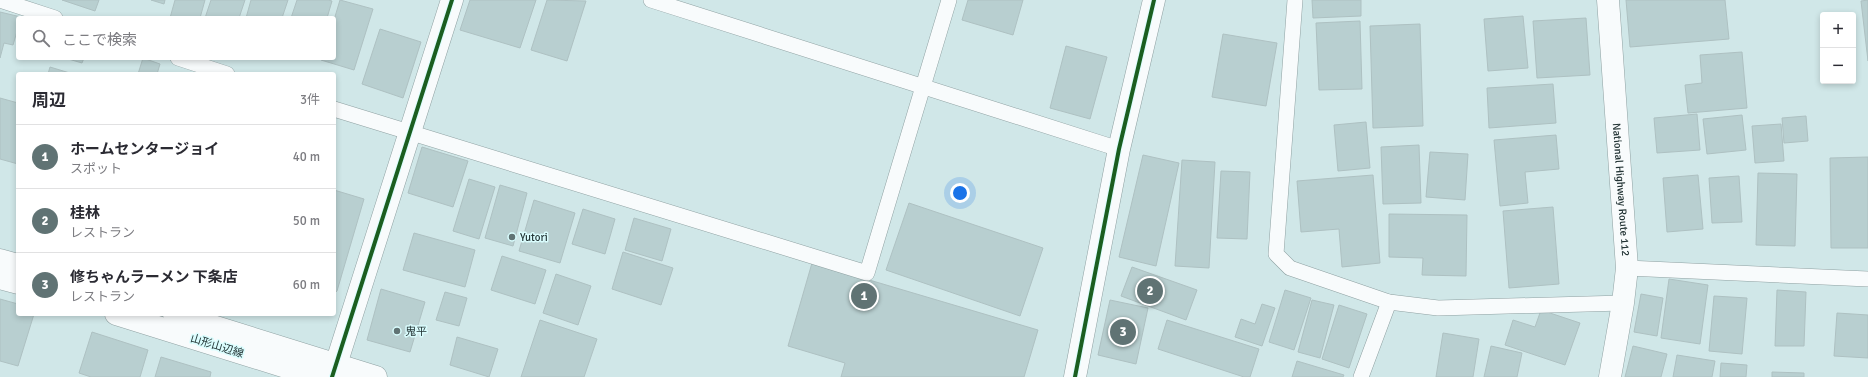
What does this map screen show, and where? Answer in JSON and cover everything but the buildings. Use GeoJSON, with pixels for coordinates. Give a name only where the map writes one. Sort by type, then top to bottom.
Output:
{"type":"FeatureCollection","features":[{"type":"Feature","properties":{"kind":"main road"},"geometry":{"type":"LineString","coordinates":[[334,371],[452,0]]}},
{"type":"Feature","properties":{"kind":"main road"},"geometry":{"type":"LineString","coordinates":[[1076,377],[1119,149],[1154,0]]}},
{"type":"Feature","properties":{"kind":"main road","name":"National Highway Route 112"},"geometry":{"type":"LineString","coordinates":[[1608,0],[1627,268],[1623,303],[1610,377]]}},
{"type":"Feature","properties":{"kind":"main road"},"geometry":{"type":"LineString","coordinates":[[0,260],[16,264]]}},
{"type":"Feature","properties":{"kind":"main road"},"geometry":{"type":"LineString","coordinates":[[0,278],[16,282]]}},
{"type":"Feature","properties":{"kind":"main road","name":"山形山辺線"},"geometry":{"type":"LineString","coordinates":[[122,316],[318,377]]}},
{"type":"Feature","properties":{"kind":"main road","name":"山形山辺線"},"geometry":{"type":"LineString","coordinates":[[180,316],[334,371],[376,377]]}},
{"type":"Feature","properties":{"kind":"lane"},"geometry":{"type":"LineString","coordinates":[[0,0],[49,16]]}},
{"type":"Feature","properties":{"kind":"lane"},"geometry":{"type":"LineString","coordinates":[[651,0],[1119,149]]}},
{"type":"Feature","properties":{"kind":"lane"},"geometry":{"type":"LineString","coordinates":[[336,110],[867,273],[948,0]]}},
{"type":"Feature","properties":{"kind":"lane"},"geometry":{"type":"LineString","coordinates":[[1295,0],[1276,254],[1290,268],[1389,302],[1438,308],[1623,303]]}},
{"type":"Feature","properties":{"kind":"lane"},"geometry":{"type":"LineString","coordinates":[[184,60],[221,72]]}},
{"type":"Feature","properties":{"kind":"lane"},"geometry":{"type":"LineString","coordinates":[[1627,268],[1868,279]]}},
{"type":"Feature","properties":{"kind":"lane"},"geometry":{"type":"LineString","coordinates":[[1361,377],[1389,302]]}},
{"type":"Feature","properties":{"kind":"cycle path"},"geometry":{"type":"LineString","coordinates":[[332,377],[452,0]]}},
{"type":"Feature","properties":{"kind":"cycle path"},"geometry":{"type":"LineString","coordinates":[[1075,377],[1119,149],[1154,0]]}},
{"type":"Feature","properties":{"kind":"place","name":"Yutori"},"geometry":{"type":"Point","coordinates":[512,237]}},
{"type":"Feature","properties":{"kind":"place","name":"桂林"},"geometry":{"type":"Point","coordinates":[1150,291]}},
{"type":"Feature","properties":{"kind":"place","name":"ホームセンタージョイ"},"geometry":{"type":"Point","coordinates":[864,296]}},
{"type":"Feature","properties":{"kind":"place","name":"鬼平"},"geometry":{"type":"Point","coordinates":[397,331]}},
{"type":"Feature","properties":{"kind":"place","name":"修ちゃんラーメン 下条店"},"geometry":{"type":"Point","coordinates":[1123,332]}}]}
